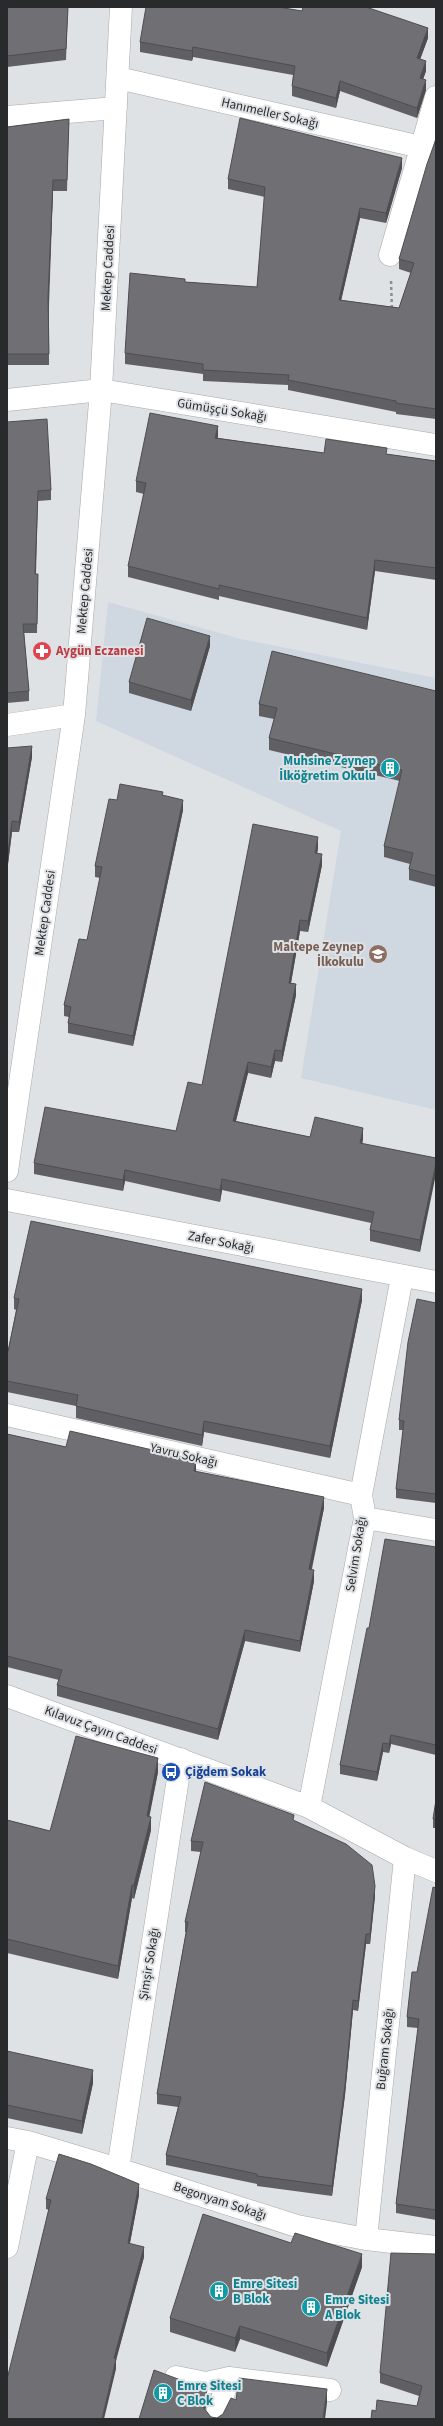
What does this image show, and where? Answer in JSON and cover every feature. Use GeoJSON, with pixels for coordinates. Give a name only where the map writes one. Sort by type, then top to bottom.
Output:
{"type":"FeatureCollection","features":[{"type":"Feature","properties":{"kind":"street","name":"Mektep Caddesi"},"geometry":{"type":"LineString","coordinates":[[7,1171],[74,715],[101,390],[121,7]]}},
{"type":"Feature","properties":{"kind":"street","name":"Hanımeller Sokağı"},"geometry":{"type":"LineString","coordinates":[[118,78],[421,147]]}},
{"type":"Feature","properties":{"kind":"street"},"geometry":{"type":"LineString","coordinates":[[390,255],[436,97]]}},
{"type":"Feature","properties":{"kind":"street"},"geometry":{"type":"LineString","coordinates":[[7,117],[116,108]]}},
{"type":"Feature","properties":{"kind":"street","name":"Gümüşçü Sokağı"},"geometry":{"type":"LineString","coordinates":[[7,400],[101,390],[436,445]]}},
{"type":"Feature","properties":{"kind":"street"},"geometry":{"type":"LineString","coordinates":[[7,725],[74,715]]}},
{"type":"Feature","properties":{"kind":"street","name":"Zafer Sokağı"},"geometry":{"type":"LineString","coordinates":[[7,1200],[402,1277],[436,1282]]}},
{"type":"Feature","properties":{"kind":"street","name":"Selvim Sokağı"},"geometry":{"type":"LineString","coordinates":[[309,1807],[364,1518],[361,1495],[402,1277]]}},
{"type":"Feature","properties":{"kind":"street","name":"Yavru Sokağı"},"geometry":{"type":"LineString","coordinates":[[7,1415],[361,1495]]}},
{"type":"Feature","properties":{"kind":"street"},"geometry":{"type":"LineString","coordinates":[[364,1518],[436,1530]]}},
{"type":"Feature","properties":{"kind":"street","name":"Kılavuz Çayırı Caddesi"},"geometry":{"type":"LineString","coordinates":[[7,1696],[309,1807],[405,1858],[436,1871]]}},
{"type":"Feature","properties":{"kind":"street","name":"Şimşir Sokağı"},"geometry":{"type":"LineString","coordinates":[[118,2169],[181,1759]]}},
{"type":"Feature","properties":{"kind":"street","name":"Buğram Sokağı"},"geometry":{"type":"LineString","coordinates":[[366,2239],[405,1858]]}},
{"type":"Feature","properties":{"kind":"street"},"geometry":{"type":"LineString","coordinates":[[7,2247],[17,2140]]}},
{"type":"Feature","properties":{"kind":"street","name":"Begonyam Sokağı"},"geometry":{"type":"LineString","coordinates":[[17,2140],[118,2169],[297,2226],[366,2239],[436,2247]]}},
{"type":"Feature","properties":{"kind":"street"},"geometry":{"type":"LineString","coordinates":[[176,2377],[206,2383],[229,2378],[330,2390]]}},
{"type":"Feature","properties":{"kind":"street"},"geometry":{"type":"LineString","coordinates":[[215,2419],[229,2378]]}},
{"type":"Feature","properties":{"kind":"path"},"geometry":{"type":"LineString","coordinates":[[390,255],[392,313]]}},
{"type":"Feature","properties":{"kind":"shaded area","name":"Maltepe Zeynep İlkokulu"},"geometry":{"type":"Polygon","coordinates":[[[108,602],[241,639],[436,678],[436,1110],[301,1078],[341,831],[96,721],[108,602]]]}},
{"type":"Feature","properties":{"kind":"building"},"geometry":{"type":"Polygon","coordinates":[[[7,7],[68,7],[66,49],[7,56],[7,7]]]}},
{"type":"Feature","properties":{"kind":"building"},"geometry":{"type":"Polygon","coordinates":[[[146,7],[278,7],[302,11],[303,7],[366,7],[428,28],[417,58],[426,61],[420,78],[426,80],[417,108],[340,81],[336,98],[292,86],[295,66],[193,47],[192,51],[140,42],[146,7]]]}},
{"type":"Feature","properties":{"kind":"building"},"geometry":{"type":"Polygon","coordinates":[[[240,118],[402,158],[386,213],[360,208],[339,300],[399,308],[414,263],[399,259],[427,164],[436,139],[436,409],[396,403],[396,401],[288,380],[289,375],[203,370],[203,364],[125,353],[130,273],[185,279],[185,282],[257,287],[265,187],[228,179],[240,118]]]}},
{"type":"Feature","properties":{"kind":"building"},"geometry":{"type":"Polygon","coordinates":[[[69,119],[67,180],[53,180],[48,299],[49,354],[7,354],[7,127],[69,119]]]}},
{"type":"Feature","properties":{"kind":"building"},"geometry":{"type":"Polygon","coordinates":[[[150,413],[218,426],[215,438],[324,453],[326,439],[387,448],[386,454],[436,461],[436,568],[375,560],[367,618],[219,585],[219,589],[128,566],[146,483],[136,481],[150,413]]]}},
{"type":"Feature","properties":{"kind":"building"},"geometry":{"type":"Polygon","coordinates":[[[47,419],[51,490],[38,491],[35,574],[38,574],[37,624],[23,624],[29,691],[7,693],[7,422],[47,419]]]}},
{"type":"Feature","properties":{"kind":"building"},"geometry":{"type":"Polygon","coordinates":[[[147,618],[210,636],[191,700],[129,682],[147,618]]]}},
{"type":"Feature","properties":{"kind":"building","name":"Muhsine Zeynep İlköğretim Okulu"},"geometry":{"type":"Polygon","coordinates":[[[272,651],[436,691],[436,876],[409,869],[413,853],[384,846],[402,770],[269,738],[277,708],[259,704],[272,651]]]}},
{"type":"Feature","properties":{"kind":"building"},"geometry":{"type":"Polygon","coordinates":[[[32,746],[19,822],[12,821],[7,862],[7,748],[32,746]]]}},
{"type":"Feature","properties":{"kind":"building"},"geometry":{"type":"Polygon","coordinates":[[[120,784],[163,792],[162,795],[183,800],[133,1036],[68,1023],[71,1007],[64,1005],[79,939],[87,940],[102,867],[95,866],[109,799],[117,800],[120,784]]]}},
{"type":"Feature","properties":{"kind":"building"},"geometry":{"type":"Polygon","coordinates":[[[253,824],[318,837],[315,853],[322,854],[308,921],[300,920],[289,983],[296,984],[282,1051],[275,1050],[271,1067],[248,1062],[233,1121],[310,1137],[315,1117],[363,1128],[360,1143],[436,1158],[420,1240],[370,1230],[374,1212],[222,1179],[220,1190],[125,1170],[123,1180],[34,1163],[45,1107],[176,1131],[188,1082],[202,1085],[253,824]]]}},
{"type":"Feature","properties":{"kind":"building"},"geometry":{"type":"Polygon","coordinates":[[[31,1221],[362,1289],[330,1446],[204,1421],[202,1435],[76,1406],[78,1395],[7,1381],[7,1356],[19,1299],[14,1298],[31,1221]]]}},
{"type":"Feature","properties":{"kind":"building"},"geometry":{"type":"Polygon","coordinates":[[[417,1299],[436,1303],[436,1494],[396,1489],[404,1421],[399,1420],[408,1342],[417,1299]]]}},
{"type":"Feature","properties":{"kind":"building"},"geometry":{"type":"Polygon","coordinates":[[[70,1431],[196,1460],[194,1471],[324,1497],[309,1569],[314,1570],[300,1641],[245,1630],[218,1729],[57,1685],[62,1670],[7,1656],[7,1434],[66,1447],[70,1431]]]}},
{"type":"Feature","properties":{"kind":"building"},"geometry":{"type":"Polygon","coordinates":[[[385,1539],[436,1547],[436,1745],[391,1735],[389,1744],[383,1743],[377,1772],[340,1765],[367,1628],[369,1628],[385,1539]]]}},
{"type":"Feature","properties":{"kind":"building"},"geometry":{"type":"Polygon","coordinates":[[[76,1736],[158,1758],[147,1816],[151,1817],[134,1885],[132,1885],[118,1966],[7,1939],[7,1820],[50,1831],[76,1736]]]}},
{"type":"Feature","properties":{"kind":"building"},"geometry":{"type":"Polygon","coordinates":[[[205,1782],[294,1815],[293,1820],[346,1844],[372,1865],[375,1886],[370,1934],[366,1934],[358,2001],[353,2000],[345,2085],[332,2186],[257,2176],[257,2174],[166,2155],[181,2097],[157,2094],[188,1922],[185,1922],[203,1842],[191,1841],[205,1782]]]}},
{"type":"Feature","properties":{"kind":"building"},"geometry":{"type":"Polygon","coordinates":[[[436,1800],[436,1819],[433,1819],[436,1800]]]}},
{"type":"Feature","properties":{"kind":"building"},"geometry":{"type":"Polygon","coordinates":[[[433,1887],[436,1888],[436,2210],[396,2204],[419,2019],[407,2017],[412,1972],[417,1972],[433,1887]]]}},
{"type":"Feature","properties":{"kind":"building"},"geometry":{"type":"Polygon","coordinates":[[[7,2051],[93,2070],[82,2121],[7,2105],[7,2051]]]}},
{"type":"Feature","properties":{"kind":"building"},"geometry":{"type":"Polygon","coordinates":[[[59,2154],[91,2164],[139,2184],[128,2243],[144,2247],[114,2358],[116,2359],[102,2419],[7,2419],[7,2379],[51,2200],[46,2199],[59,2154]]]}},
{"type":"Feature","properties":{"kind":"building"},"geometry":{"type":"Polygon","coordinates":[[[203,2214],[291,2243],[295,2233],[362,2254],[327,2353],[240,2326],[235,2338],[170,2318],[203,2214]]]}},
{"type":"Feature","properties":{"kind":"building"},"geometry":{"type":"Polygon","coordinates":[[[391,2253],[436,2254],[436,2419],[371,2419],[372,2410],[376,2411],[377,2400],[417,2406],[422,2386],[380,2373],[391,2253]]]}},
{"type":"Feature","properties":{"kind":"building"},"geometry":{"type":"Polygon","coordinates":[[[154,2370],[207,2390],[203,2407],[211,2417],[217,2418],[223,2414],[231,2398],[236,2400],[239,2378],[327,2389],[323,2419],[139,2419],[154,2370]]]}},
{"type":"Feature","properties":{"kind":"place","name":"Aygün Eczanesi"},"geometry":{"type":"Point","coordinates":[42,651]}},
{"type":"Feature","properties":{"kind":"place","name":"Muhsine Zeynep İlköğretim Okulu"},"geometry":{"type":"Point","coordinates":[390,768]}},
{"type":"Feature","properties":{"kind":"place","name":"Maltepe Zeynep İlkokulu"},"geometry":{"type":"Point","coordinates":[378,954]}},
{"type":"Feature","properties":{"kind":"place","name":"Çiğdem Sokak"},"geometry":{"type":"Point","coordinates":[171,1772]}},
{"type":"Feature","properties":{"kind":"place","name":"Emre Sitesi B Blok"},"geometry":{"type":"Point","coordinates":[219,2291]}},
{"type":"Feature","properties":{"kind":"place","name":"Emre Sitesi A Blok"},"geometry":{"type":"Point","coordinates":[311,2307]}},
{"type":"Feature","properties":{"kind":"place","name":"Emre Sitesi C Blok"},"geometry":{"type":"Point","coordinates":[163,2393]}}]}
